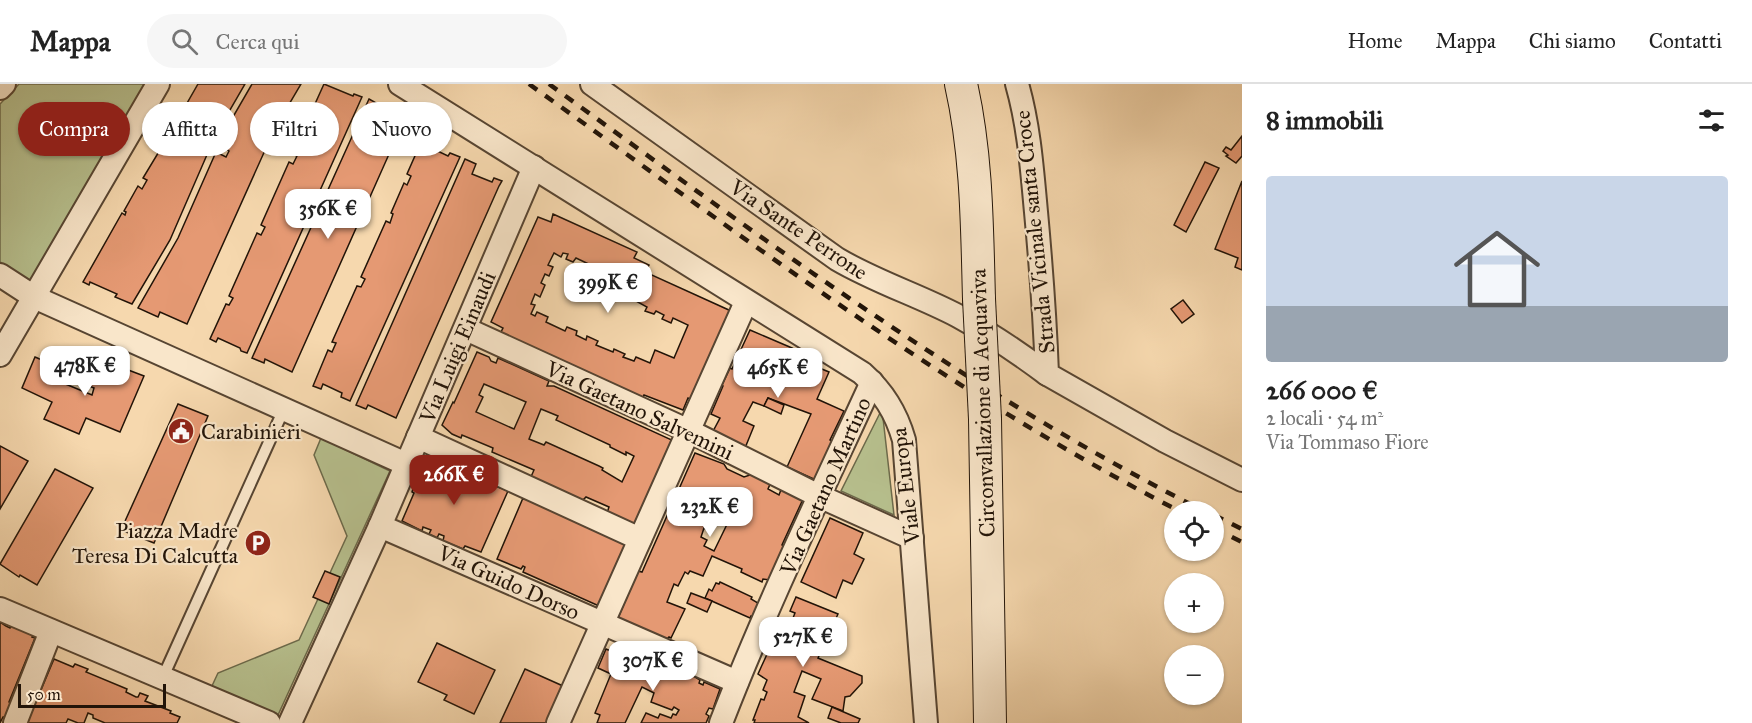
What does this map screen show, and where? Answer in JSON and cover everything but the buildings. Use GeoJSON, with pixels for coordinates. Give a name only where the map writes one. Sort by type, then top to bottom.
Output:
{"type":"FeatureCollection","features":[{"type":"Feature","properties":{"kind":"main road","name":"Circonvallazione di Acquaviva"},"geometry":{"type":"LineString","coordinates":[[961,84],[967,108],[972,154],[985,419],[990,723]]}},
{"type":"Feature","properties":{"kind":"street"},"geometry":{"type":"LineString","coordinates":[[0,88],[4,84]]}},
{"type":"Feature","properties":{"kind":"street"},"geometry":{"type":"LineString","coordinates":[[0,355],[158,84]]}},
{"type":"Feature","properties":{"kind":"street","name":"Viale Europa"},"geometry":{"type":"LineString","coordinates":[[400,84],[862,373],[872,382],[889,403],[898,420],[904,440],[926,723]]}},
{"type":"Feature","properties":{"kind":"street","name":"Via Sante Perrone"},"geometry":{"type":"LineString","coordinates":[[592,84],[837,259],[864,275],[958,316],[1020,354],[1047,374]]}},
{"type":"Feature","properties":{"kind":"street","name":"Strada Vicinale santa Croce"},"geometry":{"type":"LineString","coordinates":[[1017,84],[1031,162],[1047,374],[1165,441],[1242,480]]}},
{"type":"Feature","properties":{"kind":"street","name":"Via Luigi Einaudi"},"geometry":{"type":"LineString","coordinates":[[290,723],[380,526],[534,166]]}},
{"type":"Feature","properties":{"kind":"street"},"geometry":{"type":"LineString","coordinates":[[0,274],[34,297],[406,464]]}},
{"type":"Feature","properties":{"kind":"street"},"geometry":{"type":"LineString","coordinates":[[558,723],[601,622],[746,302]]}},
{"type":"Feature","properties":{"kind":"street","name":"Via Gaetano Salvemini"},"geometry":{"type":"LineString","coordinates":[[465,329],[689,431],[819,496],[912,538]]}},
{"type":"Feature","properties":{"kind":"street","name":"Via Gaetano Martino"},"geometry":{"type":"LineString","coordinates":[[721,723],[819,496],[872,382]]}},
{"type":"Feature","properties":{"kind":"street"},"geometry":{"type":"LineString","coordinates":[[418,437],[640,539]]}},
{"type":"Feature","properties":{"kind":"street","name":"Via Guido Dorso"},"geometry":{"type":"LineString","coordinates":[[380,526],[737,682]]}},
{"type":"Feature","properties":{"kind":"street"},"geometry":{"type":"LineString","coordinates":[[0,609],[269,723]]}},
{"type":"Feature","properties":{"kind":"street"},"geometry":{"type":"LineString","coordinates":[[15,723],[51,631]]}},
{"type":"Feature","properties":{"kind":"lane"},"geometry":{"type":"LineString","coordinates":[[163,677],[284,409]]}},
{"type":"Feature","properties":{"kind":"green space"},"geometry":{"type":"Polygon","coordinates":[[[19,84],[147,84],[130,113],[130,102],[18,102],[18,156],[105,156],[32,283],[0,262],[0,104],[19,84]]]}},
{"type":"Feature","properties":{"kind":"green space"},"geometry":{"type":"Polygon","coordinates":[[[882,409],[894,515],[841,491],[882,409]]]}},
{"type":"Feature","properties":{"kind":"green space"},"geometry":{"type":"Polygon","coordinates":[[[321,438],[390,471],[278,715],[211,688],[218,673],[299,640],[347,536],[314,455],[321,438]]]}},
{"type":"Feature","properties":{"kind":"railway"},"geometry":{"type":"LineString","coordinates":[[529,84],[767,254],[928,364],[1095,466],[1164,503]]}},
{"type":"Feature","properties":{"kind":"railway"},"geometry":{"type":"LineString","coordinates":[[549,84],[788,256],[951,366],[1119,466],[1185,501]]}},
{"type":"Feature","properties":{"kind":"railway"},"geometry":{"type":"LineString","coordinates":[[1224,520],[1242,529]]}},
{"type":"Feature","properties":{"kind":"railway"},"geometry":{"type":"LineString","coordinates":[[1224,533],[1242,542]]}},
{"type":"Feature","properties":{"kind":"place","name":"Carabinieri"},"geometry":{"type":"Point","coordinates":[181,431]}},
{"type":"Feature","properties":{"kind":"place","name":"Piazza Madre Teresa Di Calcutta"},"geometry":{"type":"Point","coordinates":[258,543]}}]}
